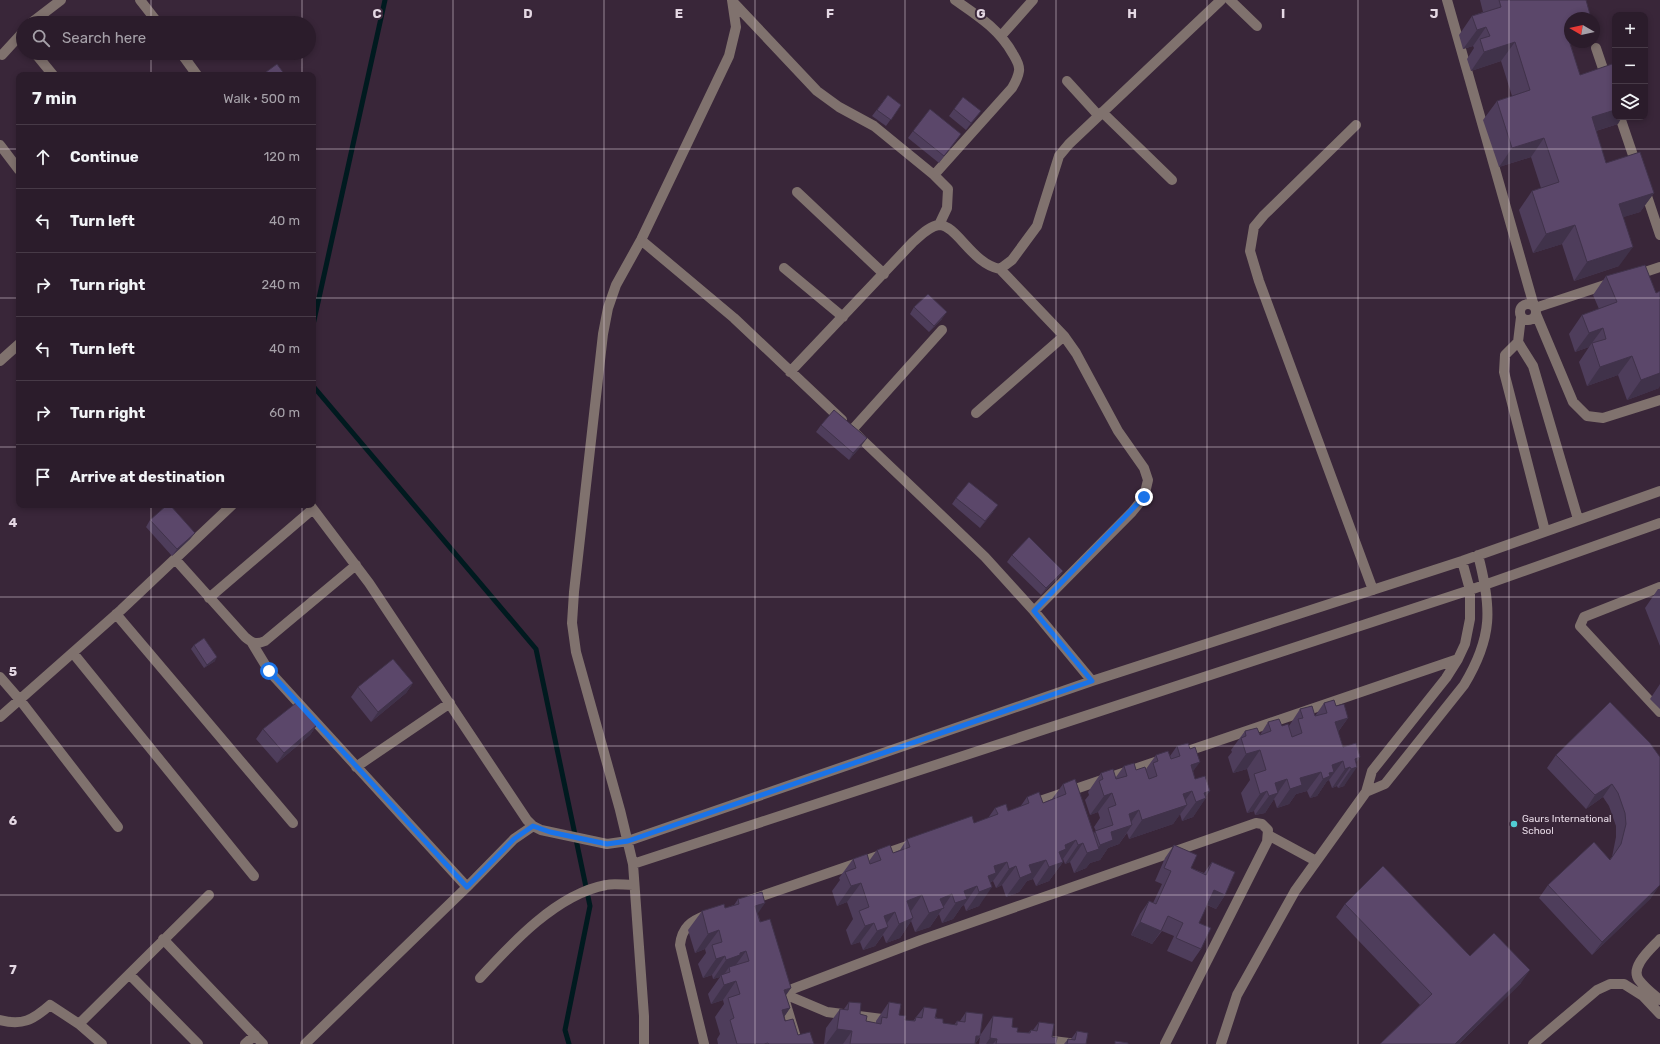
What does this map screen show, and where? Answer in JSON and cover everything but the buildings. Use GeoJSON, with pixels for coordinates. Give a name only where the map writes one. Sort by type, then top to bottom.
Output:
{"type":"FeatureCollection","features":[{"type":"Feature","properties":{"kind":"street"},"geometry":{"type":"LineString","coordinates":[[39,16],[61,0]]}},
{"type":"Feature","properties":{"kind":"street"},"geometry":{"type":"LineString","coordinates":[[934,175],[1017,80],[1019,70],[1018,63],[1001,36],[990,24],[955,0]]}},
{"type":"Feature","properties":{"kind":"street"},"geometry":{"type":"LineString","coordinates":[[1001,36],[1033,0]]}},
{"type":"Feature","properties":{"kind":"street"},"geometry":{"type":"LineString","coordinates":[[1000,269],[1012,260],[1037,226],[1059,156],[1100,114],[1221,0]]}},
{"type":"Feature","properties":{"kind":"street"},"geometry":{"type":"LineString","coordinates":[[1230,0],[1257,26]]}},
{"type":"Feature","properties":{"kind":"street"},"geometry":{"type":"LineString","coordinates":[[1447,0],[1535,309],[1573,402],[1587,416],[1603,418],[1660,400]]}},
{"type":"Feature","properties":{"kind":"street"},"geometry":{"type":"LineString","coordinates":[[144,1],[154,16]]}},
{"type":"Feature","properties":{"kind":"street"},"geometry":{"type":"LineString","coordinates":[[733,1],[817,91],[839,107],[874,126],[934,175],[948,189],[949,197],[947,208],[939,226]]}},
{"type":"Feature","properties":{"kind":"street"},"geometry":{"type":"LineString","coordinates":[[644,1044],[644,1016],[633,885],[633,864],[576,652],[572,623],[574,592],[603,334],[608,308],[616,285],[641,240],[730,56],[736,27],[733,1]]}},
{"type":"Feature","properties":{"kind":"street"},"geometry":{"type":"LineString","coordinates":[[2,55],[16,41]]}},
{"type":"Feature","properties":{"kind":"street"},"geometry":{"type":"LineString","coordinates":[[1596,48],[1612,95]]}},
{"type":"Feature","properties":{"kind":"street"},"geometry":{"type":"LineString","coordinates":[[41,60],[51,72]]}},
{"type":"Feature","properties":{"kind":"street"},"geometry":{"type":"LineString","coordinates":[[186,60],[195,72]]}},
{"type":"Feature","properties":{"kind":"street"},"geometry":{"type":"LineString","coordinates":[[1067,81],[1100,114],[1172,180]]}},
{"type":"Feature","properties":{"kind":"street"},"geometry":{"type":"LineString","coordinates":[[1621,120],[1660,235]]}},
{"type":"Feature","properties":{"kind":"street"},"geometry":{"type":"LineString","coordinates":[[1356,125],[1254,227],[1250,251],[1259,281],[1373,590]]}},
{"type":"Feature","properties":{"kind":"street"},"geometry":{"type":"LineString","coordinates":[[0,144],[16,166]]}},
{"type":"Feature","properties":{"kind":"street"},"geometry":{"type":"LineString","coordinates":[[797,192],[884,274]]}},
{"type":"Feature","properties":{"kind":"street"},"geometry":{"type":"LineString","coordinates":[[790,372],[928,229],[939,226],[951,229],[977,258],[989,267],[1000,269],[1064,336],[1076,353],[1118,431],[1144,468],[1148,480],[1144,497],[1132,512],[1034,611]]}},
{"type":"Feature","properties":{"kind":"street"},"geometry":{"type":"LineString","coordinates":[[641,240],[734,318],[985,557],[1034,611],[1092,681]]}},
{"type":"Feature","properties":{"kind":"street"},"geometry":{"type":"LineString","coordinates":[[1535,309],[1660,267]]}},
{"type":"Feature","properties":{"kind":"street"},"geometry":{"type":"LineString","coordinates":[[784,268],[843,317]]}},
{"type":"Feature","properties":{"kind":"street"},"geometry":{"type":"LineString","coordinates":[[1535,309],[1528,303],[1523,305],[1520,309],[1521,317],[1518,342],[1505,355],[1504,372],[1545,531]]}},
{"type":"Feature","properties":{"kind":"street"},"geometry":{"type":"LineString","coordinates":[[1521,317],[1526,320],[1531,320],[1535,309]]}},
{"type":"Feature","properties":{"kind":"street"},"geometry":{"type":"LineString","coordinates":[[852,430],[942,330]]}},
{"type":"Feature","properties":{"kind":"street"},"geometry":{"type":"LineString","coordinates":[[976,413],[1064,336]]}},
{"type":"Feature","properties":{"kind":"street"},"geometry":{"type":"LineString","coordinates":[[1518,342],[1533,366],[1578,519]]}},
{"type":"Feature","properties":{"kind":"street"},"geometry":{"type":"LineString","coordinates":[[0,361],[16,347]]}},
{"type":"Feature","properties":{"kind":"street"},"geometry":{"type":"LineString","coordinates":[[313,508],[356,565],[533,826],[550,832],[607,844],[628,841],[1092,681],[1478,556],[1578,519],[1660,491]]}},
{"type":"Feature","properties":{"kind":"street"},"geometry":{"type":"LineString","coordinates":[[0,717],[116,614],[229,508]]}},
{"type":"Feature","properties":{"kind":"street"},"geometry":{"type":"LineString","coordinates":[[209,598],[311,508]]}},
{"type":"Feature","properties":{"kind":"street"},"geometry":{"type":"LineString","coordinates":[[633,864],[1470,590],[1660,523]]}},
{"type":"Feature","properties":{"kind":"street"},"geometry":{"type":"LineString","coordinates":[[1366,792],[1385,784],[1464,685],[1474,668],[1482,649],[1489,615],[1485,584],[1478,556]]}},
{"type":"Feature","properties":{"kind":"street"},"geometry":{"type":"LineString","coordinates":[[175,559],[209,598],[252,643],[269,671],[467,887]]}},
{"type":"Feature","properties":{"kind":"street"},"geometry":{"type":"LineString","coordinates":[[1221,1044],[1237,995],[1295,891],[1366,792],[1372,771],[1446,678],[1458,659],[1465,644],[1469,629],[1470,590],[1462,561]]}},
{"type":"Feature","properties":{"kind":"street"},"geometry":{"type":"LineString","coordinates":[[252,643],[258,644],[265,641],[356,565]]}},
{"type":"Feature","properties":{"kind":"street"},"geometry":{"type":"LineString","coordinates":[[1660,587],[1584,617],[1580,626],[1660,712]]}},
{"type":"Feature","properties":{"kind":"street"},"geometry":{"type":"LineString","coordinates":[[116,614],[293,823]]}},
{"type":"Feature","properties":{"kind":"street"},"geometry":{"type":"LineString","coordinates":[[73,653],[254,876]]}},
{"type":"Feature","properties":{"kind":"street"},"geometry":{"type":"LineString","coordinates":[[1022,807],[1458,659]]}},
{"type":"Feature","properties":{"kind":"street"},"geometry":{"type":"LineString","coordinates":[[0,677],[20,700],[118,827]]}},
{"type":"Feature","properties":{"kind":"street"},"geometry":{"type":"LineString","coordinates":[[356,767],[450,703]]}},
{"type":"Feature","properties":{"kind":"street"},"geometry":{"type":"LineString","coordinates":[[781,989],[1256,823],[1262,824],[1268,830],[1266,842],[1165,1044]]}},
{"type":"Feature","properties":{"kind":"street"},"geometry":{"type":"LineString","coordinates":[[305,1044],[467,887],[514,839],[533,826]]}},
{"type":"Feature","properties":{"kind":"street"},"geometry":{"type":"LineString","coordinates":[[1268,835],[1316,860]]}},
{"type":"Feature","properties":{"kind":"street"},"geometry":{"type":"LineString","coordinates":[[748,903],[923,841]]}},
{"type":"Feature","properties":{"kind":"street"},"geometry":{"type":"LineString","coordinates":[[480,978],[498,958],[542,918],[574,895],[606,885],[633,885]]}},
{"type":"Feature","properties":{"kind":"street"},"geometry":{"type":"LineString","coordinates":[[79,1024],[209,895]]}},
{"type":"Feature","properties":{"kind":"street"},"geometry":{"type":"LineString","coordinates":[[704,1044],[680,945],[681,936],[686,926],[694,920],[715,912]]}},
{"type":"Feature","properties":{"kind":"street"},"geometry":{"type":"LineString","coordinates":[[1660,938],[1638,965],[1637,974],[1638,980],[1660,1000]]}},
{"type":"Feature","properties":{"kind":"street"},"geometry":{"type":"LineString","coordinates":[[162,940],[263,1044]]}},
{"type":"Feature","properties":{"kind":"street"},"geometry":{"type":"LineString","coordinates":[[130,975],[198,1044]]}},
{"type":"Feature","properties":{"kind":"street"},"geometry":{"type":"LineString","coordinates":[[1533,1044],[1597,990],[1610,984],[1624,984],[1642,996],[1660,1014]]}},
{"type":"Feature","properties":{"kind":"street"},"geometry":{"type":"LineString","coordinates":[[781,989],[828,1012],[898,1021]]}},
{"type":"Feature","properties":{"kind":"street"},"geometry":{"type":"LineString","coordinates":[[781,989],[798,1044]]}},
{"type":"Feature","properties":{"kind":"street"},"geometry":{"type":"LineString","coordinates":[[0,1020],[23,1022],[41,1013],[50,1005],[79,1024],[102,1044]]}},
{"type":"Feature","properties":{"kind":"street"},"geometry":{"type":"LineString","coordinates":[[245,1044],[255,1035]]}},
{"type":"Feature","properties":{"kind":"street"},"geometry":{"type":"LineString","coordinates":[[1038,1039],[1077,1044]]}},
{"type":"Feature","properties":{"kind":"waterway"},"geometry":{"type":"LineString","coordinates":[[316,311],[385,0]]}},
{"type":"Feature","properties":{"kind":"waterway"},"geometry":{"type":"LineString","coordinates":[[316,390],[536,649],[590,906],[565,1030],[569,1044]]}},
{"type":"Feature","properties":{"kind":"place","name":"Gaurs International School"},"geometry":{"type":"Point","coordinates":[1514,824]}},
{"type":"Feature","properties":{"kind":"route"},"geometry":{"type":"LineString","coordinates":[[269,671],[467,887],[514,839],[533,826],[541,830],[607,844],[628,841],[1092,681],[1034,611],[1132,512],[1144,497]]}}]}
